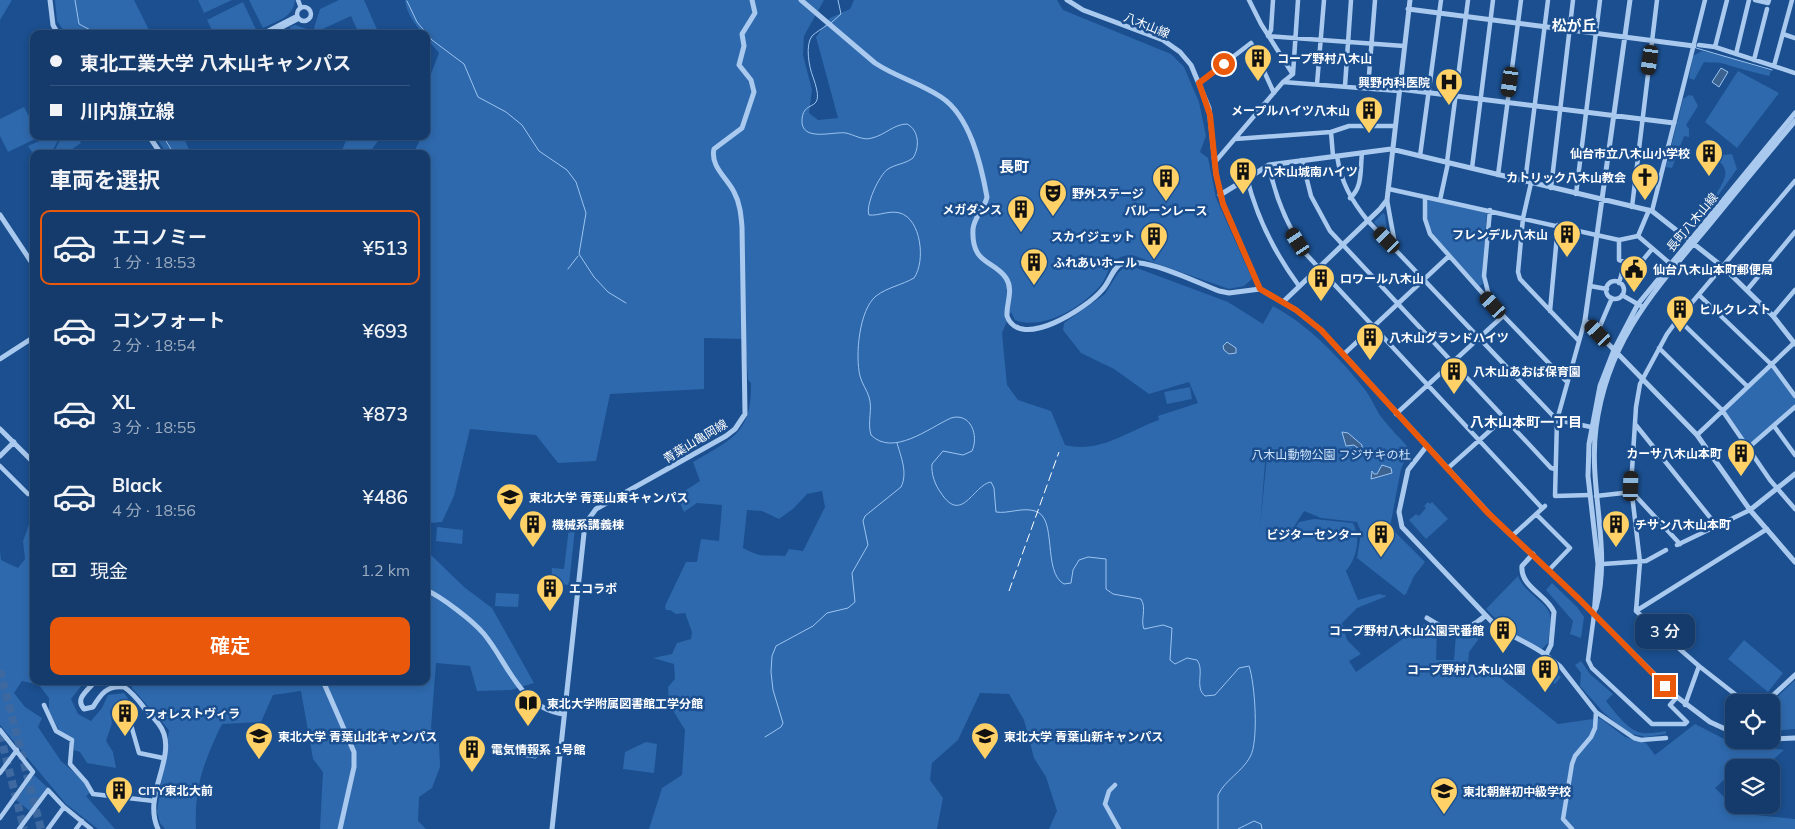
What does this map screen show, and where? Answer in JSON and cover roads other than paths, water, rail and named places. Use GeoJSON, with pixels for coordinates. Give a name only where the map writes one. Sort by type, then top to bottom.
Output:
{"type":"FeatureCollection","features":[{"type":"Feature","properties":{"kind":"street"},"geometry":{"type":"LineString","coordinates":[[50,0],[56,30]]}},
{"type":"Feature","properties":{"kind":"street"},"geometry":{"type":"LineString","coordinates":[[297,18],[304,22],[310,18],[310,11],[303,8],[298,0]]}},
{"type":"Feature","properties":{"kind":"street"},"geometry":{"type":"LineString","coordinates":[[276,30],[297,18],[303,8],[303,0]]}},
{"type":"Feature","properties":{"kind":"street","name":"青葉山亀岡線"},"geometry":{"type":"LineString","coordinates":[[552,829],[582,532],[590,516],[601,506],[726,436],[735,429],[745,414],[742,227],[740,208],[734,192],[718,169],[713,154],[714,149],[742,128],[754,92],[751,80],[739,65],[744,46],[742,34],[755,13],[752,0]]}},
{"type":"Feature","properties":{"kind":"street"},"geometry":{"type":"LineString","coordinates":[[801,0],[861,52],[889,72],[939,96],[953,106],[966,124],[987,197],[974,226],[976,246],[984,262],[1007,278],[1010,290],[1007,316],[1014,326],[1031,329],[1042,328],[1066,318],[1104,289],[1119,265],[1131,261],[1147,264],[1219,291],[1229,293],[1260,289],[1283,302],[1315,325],[1344,354],[1426,447],[1512,536],[1533,554],[1685,705],[1710,722],[1725,728]]}},
{"type":"Feature","properties":{"kind":"street","name":"八木山線"},"geometry":{"type":"LineString","coordinates":[[1067,0],[1083,10],[1164,40],[1186,58],[1199,83],[1210,115],[1220,195],[1260,289]]}},
{"type":"Feature","properties":{"kind":"street"},"geometry":{"type":"LineString","coordinates":[[1249,0],[1268,36],[1293,74]]}},
{"type":"Feature","properties":{"kind":"street"},"geometry":{"type":"LineString","coordinates":[[1268,36],[1271,30],[1273,0]]}},
{"type":"Feature","properties":{"kind":"street"},"geometry":{"type":"LineString","coordinates":[[1215,162],[1283,82],[1293,74],[1298,0]]}},
{"type":"Feature","properties":{"kind":"street"},"geometry":{"type":"LineString","coordinates":[[1317,84],[1324,0]]}},
{"type":"Feature","properties":{"kind":"street"},"geometry":{"type":"LineString","coordinates":[[1345,86],[1351,0]]}},
{"type":"Feature","properties":{"kind":"street"},"geometry":{"type":"LineString","coordinates":[[1368,88],[1374,0]]}},
{"type":"Feature","properties":{"kind":"street"},"geometry":{"type":"LineString","coordinates":[[1283,302],[1368,221],[1386,200],[1389,190],[1391,149],[1410,0]]}},
{"type":"Feature","properties":{"kind":"street"},"geometry":{"type":"LineString","coordinates":[[1420,156],[1441,0]]}},
{"type":"Feature","properties":{"kind":"street"},"geometry":{"type":"LineString","coordinates":[[1440,200],[1448,162],[1468,0]]}},
{"type":"Feature","properties":{"kind":"street"},"geometry":{"type":"LineString","coordinates":[[1472,168],[1493,0]]}},
{"type":"Feature","properties":{"kind":"street"},"geometry":{"type":"LineString","coordinates":[[1498,175],[1521,0]]}},
{"type":"Feature","properties":{"kind":"street"},"geometry":{"type":"LineString","coordinates":[[1548,0],[1518,272],[1520,279],[1579,341]]}},
{"type":"Feature","properties":{"kind":"street"},"geometry":{"type":"LineString","coordinates":[[1551,188],[1573,0]]}},
{"type":"Feature","properties":{"kind":"street"},"geometry":{"type":"LineString","coordinates":[[1576,194],[1600,0]]}},
{"type":"Feature","properties":{"kind":"street"},"geometry":{"type":"LineString","coordinates":[[1630,0],[1585,320],[1566,381],[1557,420],[1556,496],[1632,492]]}},
{"type":"Feature","properties":{"kind":"street"},"geometry":{"type":"LineString","coordinates":[[1632,207],[1657,0]]}},
{"type":"Feature","properties":{"kind":"street"},"geometry":{"type":"LineString","coordinates":[[1638,236],[1650,211],[1696,45],[1705,0]]}},
{"type":"Feature","properties":{"kind":"street"},"geometry":{"type":"LineString","coordinates":[[1715,47],[1727,0]]}},
{"type":"Feature","properties":{"kind":"street"},"geometry":{"type":"LineString","coordinates":[[1736,54],[1749,0]]}},
{"type":"Feature","properties":{"kind":"street"},"geometry":{"type":"LineString","coordinates":[[1755,0],[1768,3],[1769,0]]}},
{"type":"Feature","properties":{"kind":"street"},"geometry":{"type":"LineString","coordinates":[[1774,66],[1792,0]]}},
{"type":"Feature","properties":{"kind":"street"},"geometry":{"type":"LineString","coordinates":[[1408,9],[1715,47],[1795,73]]}},
{"type":"Feature","properties":{"kind":"street"},"geometry":{"type":"LineString","coordinates":[[1754,60],[1767,9]]}},
{"type":"Feature","properties":{"kind":"street"},"geometry":{"type":"LineString","coordinates":[[271,30],[297,18]]}},
{"type":"Feature","properties":{"kind":"street"},"geometry":{"type":"LineString","coordinates":[[1783,34],[1795,38]]}},
{"type":"Feature","properties":{"kind":"street"},"geometry":{"type":"LineString","coordinates":[[1268,36],[1404,46]]}},
{"type":"Feature","properties":{"kind":"street"},"geometry":{"type":"LineString","coordinates":[[1199,83],[1251,43],[1274,93]]}},
{"type":"Feature","properties":{"kind":"street"},"geometry":{"type":"LineString","coordinates":[[1283,82],[1429,92],[1674,123]]}},
{"type":"Feature","properties":{"kind":"street","name":"長町八木山線"},"geometry":{"type":"LineString","coordinates":[[1616,352],[1640,305],[1795,113]]}},
{"type":"Feature","properties":{"kind":"street"},"geometry":{"type":"LineString","coordinates":[[1692,242],[1795,122]]}},
{"type":"Feature","properties":{"kind":"street"},"geometry":{"type":"LineString","coordinates":[[1236,139],[1331,132],[1349,126],[1394,126]]}},
{"type":"Feature","properties":{"kind":"street"},"geometry":{"type":"LineString","coordinates":[[1331,132],[1340,174],[1350,198],[1368,221],[1557,420],[1591,427]]}},
{"type":"Feature","properties":{"kind":"street"},"geometry":{"type":"LineString","coordinates":[[1220,195],[1269,165],[1391,149],[1650,211],[1723,267],[1773,316],[1795,344],[1747,386],[1697,435]]}},
{"type":"Feature","properties":{"kind":"street"},"geometry":{"type":"LineString","coordinates":[[1350,198],[1357,192],[1360,184],[1362,153]]}},
{"type":"Feature","properties":{"kind":"street"},"geometry":{"type":"LineString","coordinates":[[1302,160],[1307,182],[1317,208],[1330,231],[1503,419],[1551,468],[1556,469]]}},
{"type":"Feature","properties":{"kind":"street"},"geometry":{"type":"LineString","coordinates":[[1269,165],[1274,189],[1284,218],[1305,253],[1478,440],[1544,507],[1512,536]]}},
{"type":"Feature","properties":{"kind":"street"},"geometry":{"type":"LineString","coordinates":[[1247,178],[1256,212],[1269,241],[1299,286]]}},
{"type":"Feature","properties":{"kind":"street"},"geometry":{"type":"LineString","coordinates":[[1636,611],[1640,562],[1632,492],[1635,424],[1642,379],[1659,348],[1678,320],[1794,184]]}},
{"type":"Feature","properties":{"kind":"street"},"geometry":{"type":"LineString","coordinates":[[1389,190],[1490,210],[1619,240],[1638,236]]}},
{"type":"Feature","properties":{"kind":"street"},"geometry":{"type":"LineString","coordinates":[[1424,197],[1426,228],[1503,316],[1566,381]]}},
{"type":"Feature","properties":{"kind":"street"},"geometry":{"type":"LineString","coordinates":[[1386,200],[1396,250]]}},
{"type":"Feature","properties":{"kind":"street"},"geometry":{"type":"LineString","coordinates":[[1490,210],[1484,276],[1487,293],[1493,305]]}},
{"type":"Feature","properties":{"kind":"street"},"geometry":{"type":"LineString","coordinates":[[0,216],[30,260]]}},
{"type":"Feature","properties":{"kind":"street"},"geometry":{"type":"LineString","coordinates":[[1550,311],[1558,226]]}},
{"type":"Feature","properties":{"kind":"street"},"geometry":{"type":"LineString","coordinates":[[1747,290],[1795,232]]}},
{"type":"Feature","properties":{"kind":"street"},"geometry":{"type":"LineString","coordinates":[[1638,236],[1672,265]]}},
{"type":"Feature","properties":{"kind":"street"},"geometry":{"type":"LineString","coordinates":[[1619,240],[1618,260],[1638,266],[1652,248]]}},
{"type":"Feature","properties":{"kind":"street"},"geometry":{"type":"LineString","coordinates":[[1344,354],[1449,256]]}},
{"type":"Feature","properties":{"kind":"street"},"geometry":{"type":"LineString","coordinates":[[1619,283],[1625,262]]}},
{"type":"Feature","properties":{"kind":"street"},"geometry":{"type":"LineString","coordinates":[[1607,289],[1612,283],[1619,283]]}},
{"type":"Feature","properties":{"kind":"street"},"geometry":{"type":"LineString","coordinates":[[1607,289],[1607,293],[1612,298],[1618,299],[1622,295],[1623,288],[1619,283]]}},
{"type":"Feature","properties":{"kind":"street"},"geometry":{"type":"LineString","coordinates":[[1590,286],[1607,289]]}},
{"type":"Feature","properties":{"kind":"street"},"geometry":{"type":"LineString","coordinates":[[1773,316],[1794,292]]}},
{"type":"Feature","properties":{"kind":"street"},"geometry":{"type":"LineString","coordinates":[[1622,295],[1640,305]]}},
{"type":"Feature","properties":{"kind":"street"},"geometry":{"type":"LineString","coordinates":[[1699,295],[1772,364],[1795,396]]}},
{"type":"Feature","properties":{"kind":"street"},"geometry":{"type":"LineString","coordinates":[[1598,333],[1612,298]]}},
{"type":"Feature","properties":{"kind":"street"},"geometry":{"type":"LineString","coordinates":[[1396,414],[1503,316]]}},
{"type":"Feature","properties":{"kind":"street"},"geometry":{"type":"LineString","coordinates":[[1585,320],[1697,435],[1750,510],[1795,562]]}},
{"type":"Feature","properties":{"kind":"street"},"geometry":{"type":"LineString","coordinates":[[1678,320],[1747,386]]}},
{"type":"Feature","properties":{"kind":"street"},"geometry":{"type":"LineString","coordinates":[[0,359],[30,340]]}},
{"type":"Feature","properties":{"kind":"street"},"geometry":{"type":"LineString","coordinates":[[1659,348],[1722,410],[1777,488],[1795,509]]}},
{"type":"Feature","properties":{"kind":"street"},"geometry":{"type":"LineString","coordinates":[[1594,616],[1601,591],[1603,564],[1588,458],[1591,427],[1600,386],[1616,352]]}},
{"type":"Feature","properties":{"kind":"street"},"geometry":{"type":"LineString","coordinates":[[1616,352],[1596,428],[1593,495],[1598,564],[1588,660],[1592,668],[1652,724],[1685,724],[1687,722],[1670,705],[1677,697]]}},
{"type":"Feature","properties":{"kind":"street"},"geometry":{"type":"LineString","coordinates":[[1748,448],[1795,407]]}},
{"type":"Feature","properties":{"kind":"street"},"geometry":{"type":"LineString","coordinates":[[1447,469],[1503,419]]}},
{"type":"Feature","properties":{"kind":"street"},"geometry":{"type":"LineString","coordinates":[[1635,424],[1717,526]]}},
{"type":"Feature","properties":{"kind":"street"},"geometry":{"type":"LineString","coordinates":[[1774,426],[1795,455]]}},
{"type":"Feature","properties":{"kind":"street"},"geometry":{"type":"LineString","coordinates":[[0,429],[30,459]]}},
{"type":"Feature","properties":{"kind":"street"},"geometry":{"type":"LineString","coordinates":[[0,456],[14,442]]}},
{"type":"Feature","properties":{"kind":"street"},"geometry":{"type":"LineString","coordinates":[[1426,447],[1408,470],[1399,512],[1400,522],[1405,530],[1485,616],[1505,633],[1530,644],[1560,666],[1596,712],[1634,738],[1641,740],[1666,738]]}},
{"type":"Feature","properties":{"kind":"street"},"geometry":{"type":"LineString","coordinates":[[0,466],[28,494]]}},
{"type":"Feature","properties":{"kind":"street"},"geometry":{"type":"LineString","coordinates":[[1632,492],[1678,544],[1750,510],[1795,474]]}},
{"type":"Feature","properties":{"kind":"street"},"geometry":{"type":"LineString","coordinates":[[1536,514],[1570,548],[1548,570]]}},
{"type":"Feature","properties":{"kind":"street"},"geometry":{"type":"LineString","coordinates":[[1636,611],[1766,529]]}},
{"type":"Feature","properties":{"kind":"street"},"geometry":{"type":"LineString","coordinates":[[1603,564],[1640,562],[1666,550]]}},
{"type":"Feature","properties":{"kind":"street"},"geometry":{"type":"LineString","coordinates":[[1533,554],[1522,566],[1522,574],[1554,612],[1550,646],[1546,655]]}},
{"type":"Feature","properties":{"kind":"street"},"geometry":{"type":"LineString","coordinates":[[430,593],[480,629],[522,691],[546,709],[563,714]]}},
{"type":"Feature","properties":{"kind":"street"},"geometry":{"type":"LineString","coordinates":[[1636,611],[1699,666],[1735,694]]}},
{"type":"Feature","properties":{"kind":"street"},"geometry":{"type":"LineString","coordinates":[[1427,618],[1446,628],[1462,630],[1472,626],[1485,616]]}},
{"type":"Feature","properties":{"kind":"street"},"geometry":{"type":"LineString","coordinates":[[1685,705],[1699,666]]}},
{"type":"Feature","properties":{"kind":"street"},"geometry":{"type":"LineString","coordinates":[[1775,694],[1795,675]]}},
{"type":"Feature","properties":{"kind":"street"},"geometry":{"type":"LineString","coordinates":[[92,685],[81,697],[82,707],[91,708],[104,690],[119,686],[128,689],[164,733],[163,758],[154,801],[155,822],[158,829]]}},
{"type":"Feature","properties":{"kind":"street"},"geometry":{"type":"LineString","coordinates":[[325,685],[354,752],[354,767],[340,829]]}},
{"type":"Feature","properties":{"kind":"street"},"geometry":{"type":"LineString","coordinates":[[44,705],[56,730],[72,740],[70,764],[86,782],[93,794],[154,801]]}},
{"type":"Feature","properties":{"kind":"street"},"geometry":{"type":"LineString","coordinates":[[1572,829],[1563,819],[1564,801],[1575,756],[1592,737],[1595,728],[1596,712]]}},
{"type":"Feature","properties":{"kind":"street"},"geometry":{"type":"LineString","coordinates":[[131,725],[139,753],[163,758]]}},
{"type":"Feature","properties":{"kind":"street"},"geometry":{"type":"LineString","coordinates":[[0,731],[33,772],[0,818]]}},
{"type":"Feature","properties":{"kind":"street"},"geometry":{"type":"LineString","coordinates":[[1780,739],[1795,738]]}},
{"type":"Feature","properties":{"kind":"street"},"geometry":{"type":"LineString","coordinates":[[0,773],[17,750]]}},
{"type":"Feature","properties":{"kind":"street"},"geometry":{"type":"LineString","coordinates":[[1114,785],[1109,791],[1105,804],[1119,829]]}},
{"type":"Feature","properties":{"kind":"street"},"geometry":{"type":"LineString","coordinates":[[19,829],[48,790],[64,807],[91,829]]}},
{"type":"Feature","properties":{"kind":"street"},"geometry":{"type":"LineString","coordinates":[[48,829],[64,807]]}},
{"type":"Feature","properties":{"kind":"street"},"geometry":{"type":"LineString","coordinates":[[76,829],[82,821]]}},
{"type":"Feature","properties":{"kind":"waterway"},"geometry":{"type":"LineString","coordinates":[[75,0],[79,24],[90,30]]}},
{"type":"Feature","properties":{"kind":"waterway"},"geometry":{"type":"LineString","coordinates":[[831,23],[841,14],[838,0]]}},
{"type":"Feature","properties":{"kind":"waterway"},"geometry":{"type":"LineString","coordinates":[[407,1],[417,22],[424,30]]}},
{"type":"Feature","properties":{"kind":"waterway"},"geometry":{"type":"LineString","coordinates":[[827,25],[812,36],[808,50],[809,62],[817,89],[817,97],[816,102],[804,112],[802,119],[806,131],[819,134],[846,133],[869,139],[902,124],[907,124],[914,130],[917,139],[917,149],[913,158],[884,172],[874,191],[868,211],[869,215],[896,212],[907,217],[913,223],[917,232],[920,252],[918,271],[914,278],[885,290],[876,296],[870,303],[862,322],[858,357],[861,379],[870,402],[871,435],[880,441],[900,442],[922,434],[951,418],[958,417],[964,419],[974,432],[972,451],[963,455],[943,451],[932,464],[935,483],[948,502],[955,505],[961,504],[991,482],[994,488],[996,512],[1030,510],[1042,515],[1046,523],[1053,568],[1057,578],[1064,584],[1071,583],[1073,570],[1079,560],[1088,557],[1106,559],[1106,589],[1113,594],[1141,599],[1143,603],[1144,629],[1163,625],[1172,628],[1170,660],[1175,664],[1187,658],[1197,660],[1200,669],[1200,688],[1205,696],[1215,695],[1239,668],[1249,666],[1253,685],[1255,712],[1253,749],[1247,762],[1218,795],[1218,829]]}},
{"type":"Feature","properties":{"kind":"waterway"},"geometry":{"type":"LineString","coordinates":[[430,38],[464,64],[478,97],[506,112],[522,125],[539,151],[567,170],[576,182],[586,213],[579,254],[594,277],[608,292],[626,303]]}},
{"type":"Feature","properties":{"kind":"waterway"},"geometry":{"type":"LineString","coordinates":[[1696,48],[1772,70]]}},
{"type":"Feature","properties":{"kind":"waterway"},"geometry":{"type":"LineString","coordinates":[[165,140],[172,150]]}},
{"type":"Feature","properties":{"kind":"waterway"},"geometry":{"type":"LineString","coordinates":[[568,269],[578,256]]}},
{"type":"Feature","properties":{"kind":"waterway"},"geometry":{"type":"LineString","coordinates":[[765,737],[781,727],[783,723],[773,690],[771,672],[772,656],[776,646],[813,626],[827,613],[848,608],[855,602],[852,573],[868,545],[863,521],[865,516],[901,487],[903,482],[903,465],[897,443]]}},
{"type":"Feature","properties":{"kind":"waterway"},"geometry":{"type":"LineString","coordinates":[[1238,829],[1254,821],[1261,824],[1262,829]]}},
{"type":"Feature","properties":{"kind":"tunnel"},"geometry":{"type":"LineString","coordinates":[[0,670],[41,829]]}},
{"type":"Feature","properties":{"kind":"tunnel"},"geometry":{"type":"LineString","coordinates":[[0,734],[24,829]]}},
{"type":"Feature","properties":{"kind":"railway"},"geometry":{"type":"LineString","coordinates":[[1009,591],[1059,452]]}},
{"type":"Feature","properties":{"kind":"place","name":"コープ野村八木山"},"geometry":{"type":"Point","coordinates":[1258,82]}},
{"type":"Feature","properties":{"kind":"place","name":"興野内科医院"},"geometry":{"type":"Point","coordinates":[1449,106]}},
{"type":"Feature","properties":{"kind":"place","name":"メープルハイツ八木山"},"geometry":{"type":"Point","coordinates":[1369,134]}},
{"type":"Feature","properties":{"kind":"place","name":"仙台市立八木山小学校"},"geometry":{"type":"Point","coordinates":[1709,177]}},
{"type":"Feature","properties":{"kind":"place","name":"八木山城南ハイツ"},"geometry":{"type":"Point","coordinates":[1243,195]}},
{"type":"Feature","properties":{"kind":"place","name":"カトリック八木山教会"},"geometry":{"type":"Point","coordinates":[1645,201]}},
{"type":"Feature","properties":{"kind":"place","name":"バルーンレース"},"geometry":{"type":"Point","coordinates":[1166,202]}},
{"type":"Feature","properties":{"kind":"place","name":"野外ステージ"},"geometry":{"type":"Point","coordinates":[1053,217]}},
{"type":"Feature","properties":{"kind":"place","name":"メガダンス"},"geometry":{"type":"Point","coordinates":[1021,233]}},
{"type":"Feature","properties":{"kind":"place","name":"フレンデル八木山"},"geometry":{"type":"Point","coordinates":[1567,258]}},
{"type":"Feature","properties":{"kind":"place","name":"スカイジェット"},"geometry":{"type":"Point","coordinates":[1154,260]}},
{"type":"Feature","properties":{"kind":"place","name":"ふれあいホール"},"geometry":{"type":"Point","coordinates":[1034,286]}},
{"type":"Feature","properties":{"kind":"place","name":"仙台八木山本町郵便局"},"geometry":{"type":"Point","coordinates":[1634,293]}},
{"type":"Feature","properties":{"kind":"place","name":"ロワール八木山"},"geometry":{"type":"Point","coordinates":[1321,302]}},
{"type":"Feature","properties":{"kind":"place","name":"ヒルクレスト"},"geometry":{"type":"Point","coordinates":[1680,333]}},
{"type":"Feature","properties":{"kind":"place","name":"八木山グランドハイツ"},"geometry":{"type":"Point","coordinates":[1370,361]}},
{"type":"Feature","properties":{"kind":"place","name":"八木山あおば保育園"},"geometry":{"type":"Point","coordinates":[1454,395]}},
{"type":"Feature","properties":{"kind":"place","name":"カーサ八木山本町"},"geometry":{"type":"Point","coordinates":[1741,477]}},
{"type":"Feature","properties":{"kind":"place","name":"東北大学 青葉山東キャンパス"},"geometry":{"type":"Point","coordinates":[510,521]}},
{"type":"Feature","properties":{"kind":"place","name":"機械系講義棟"},"geometry":{"type":"Point","coordinates":[533,548]}},
{"type":"Feature","properties":{"kind":"place","name":"チサン八木山本町"},"geometry":{"type":"Point","coordinates":[1616,548]}},
{"type":"Feature","properties":{"kind":"place","name":"ビジターセンター"},"geometry":{"type":"Point","coordinates":[1381,558]}},
{"type":"Feature","properties":{"kind":"place","name":"エコラボ"},"geometry":{"type":"Point","coordinates":[550,612]}},
{"type":"Feature","properties":{"kind":"place","name":"コープ野村八木山公園弐番館"},"geometry":{"type":"Point","coordinates":[1503,654]}},
{"type":"Feature","properties":{"kind":"place","name":"コープ野村八木山公園"},"geometry":{"type":"Point","coordinates":[1545,693]}},
{"type":"Feature","properties":{"kind":"place","name":"東北大学附属図書館工学分館"},"geometry":{"type":"Point","coordinates":[528,727]}},
{"type":"Feature","properties":{"kind":"place","name":"フォレストヴィラ"},"geometry":{"type":"Point","coordinates":[125,737]}},
{"type":"Feature","properties":{"kind":"place","name":"東北大学 青葉山北キャンパス"},"geometry":{"type":"Point","coordinates":[259,760]}},
{"type":"Feature","properties":{"kind":"place","name":"東北大学 青葉山新キャンパス"},"geometry":{"type":"Point","coordinates":[985,760]}},
{"type":"Feature","properties":{"kind":"place","name":"電気情報系 1号館"},"geometry":{"type":"Point","coordinates":[472,773]}},
{"type":"Feature","properties":{"kind":"place","name":"CITY東北大前"},"geometry":{"type":"Point","coordinates":[119,814]}},
{"type":"Feature","properties":{"kind":"place","name":"東北朝鮮初中級学校"},"geometry":{"type":"Point","coordinates":[1444,815]}},
{"type":"Feature","properties":{"kind":"district","name":"松が丘"},"geometry":{"type":"Point","coordinates":[1574,25]}},
{"type":"Feature","properties":{"kind":"district","name":"長町"},"geometry":{"type":"Point","coordinates":[1014,166]}},
{"type":"Feature","properties":{"kind":"district","name":"八木山本町一丁目"},"geometry":{"type":"Point","coordinates":[1526,422]}},
{"type":"Feature","properties":{"kind":"park label","name":"八木山動物公園 フジサキの杜"},"geometry":{"type":"Point","coordinates":[1331,454]}}]}
